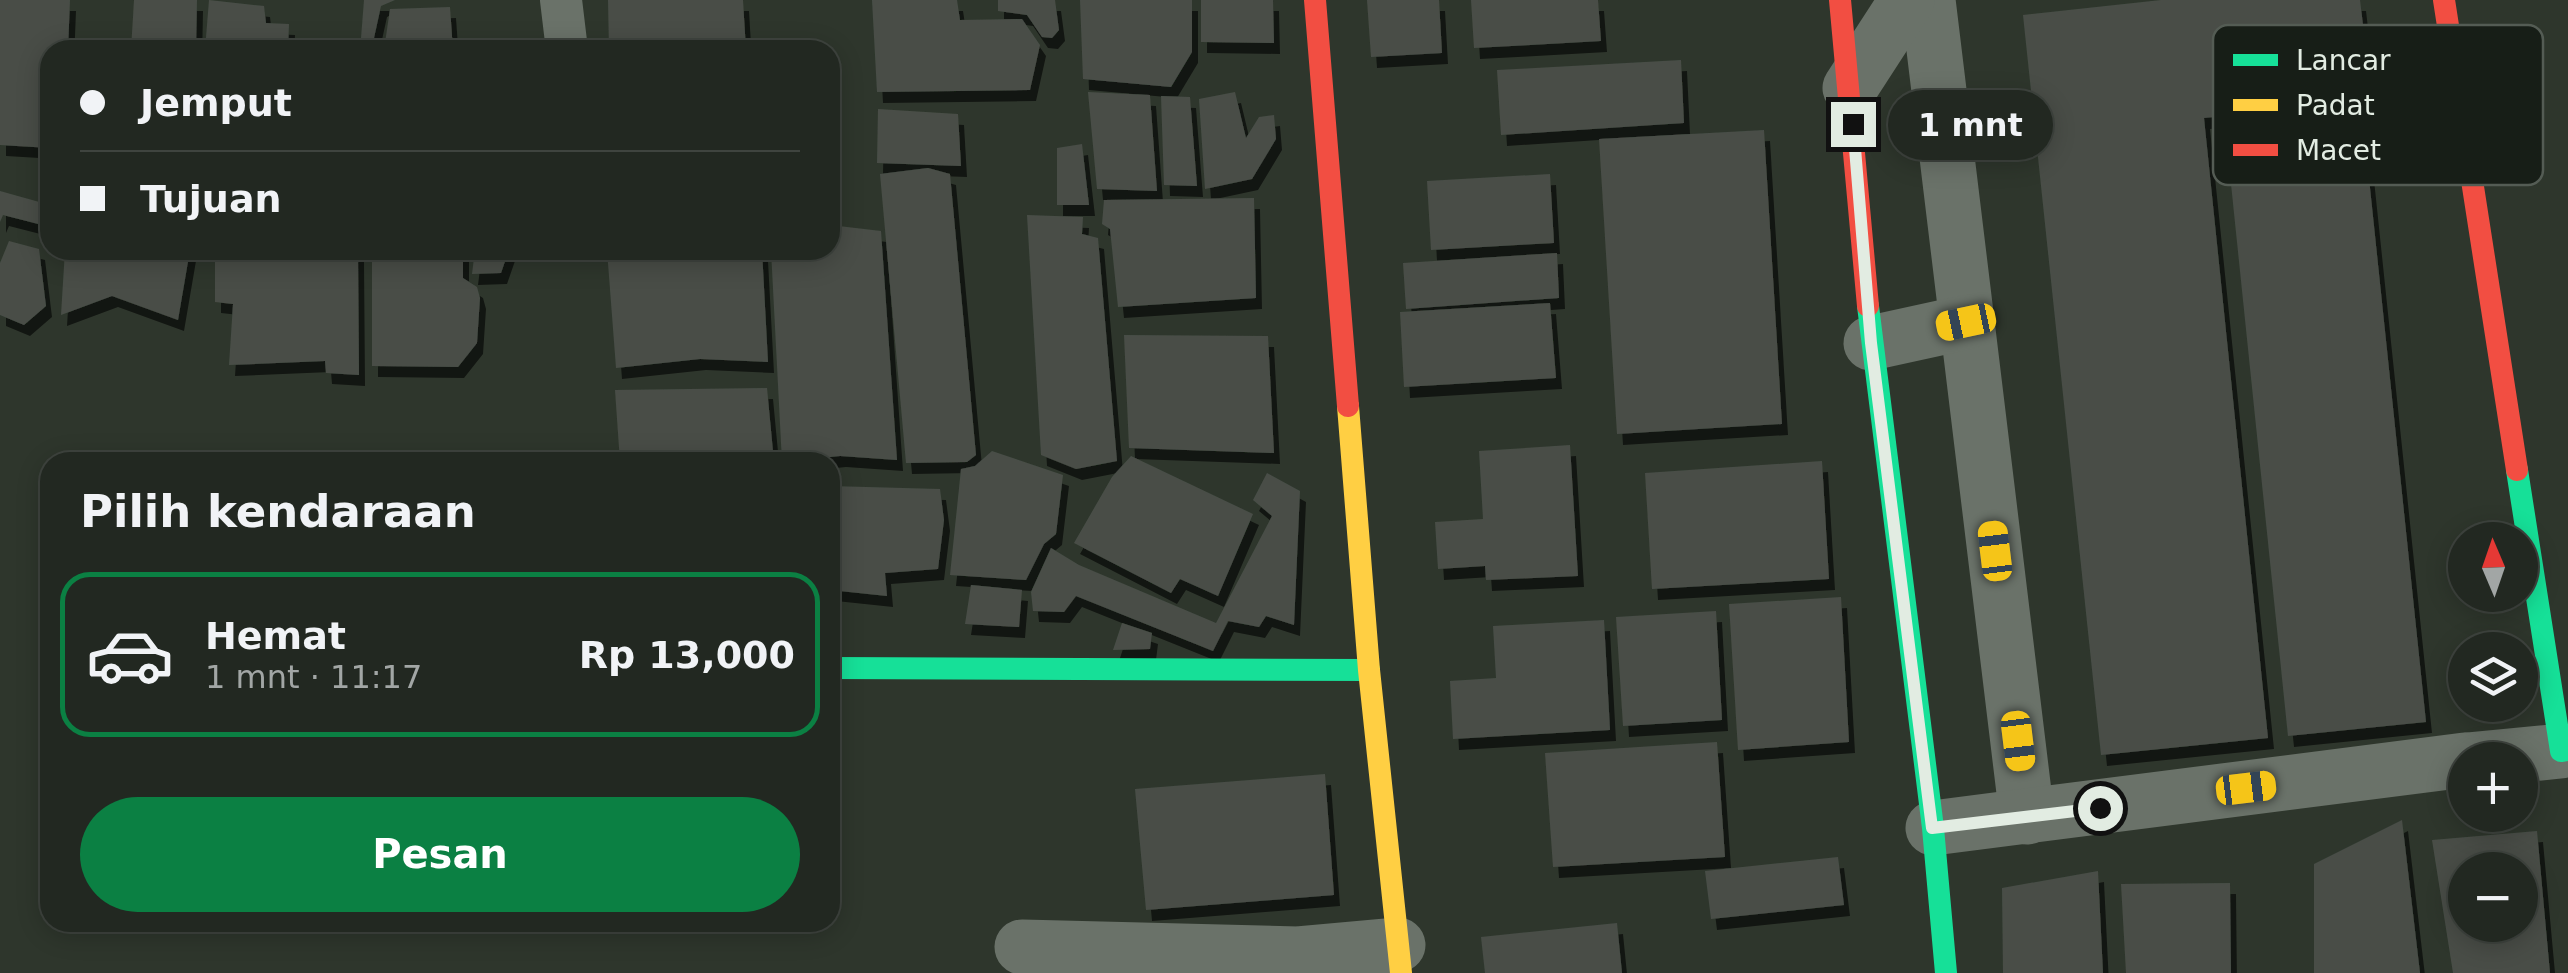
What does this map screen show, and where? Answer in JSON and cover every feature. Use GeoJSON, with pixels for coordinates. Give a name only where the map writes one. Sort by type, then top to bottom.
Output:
{"type":"FeatureCollection","features":[{"type":"Feature","properties":{"kind":"street"},"geometry":{"type":"LineString","coordinates":[[1022,947],[1400,959],[1369,670],[1315,0]]}},
{"type":"Feature","properties":{"kind":"street"},"geometry":{"type":"LineString","coordinates":[[1840,0],[1871,343],[1932,828],[1946,973]]}},
{"type":"Feature","properties":{"kind":"street"},"geometry":{"type":"LineString","coordinates":[[1850,88],[1906,0]]}},
{"type":"Feature","properties":{"kind":"street"},"geometry":{"type":"LineString","coordinates":[[1928,0],[2028,817]]}},
{"type":"Feature","properties":{"kind":"street"},"geometry":{"type":"LineString","coordinates":[[2444,0],[2448,25]]}},
{"type":"Feature","properties":{"kind":"street"},"geometry":{"type":"LineString","coordinates":[[2474,185],[2565,750],[2538,753]]}},
{"type":"Feature","properties":{"kind":"street"},"geometry":{"type":"LineString","coordinates":[[1871,343],[1966,322]]}},
{"type":"Feature","properties":{"kind":"street"},"geometry":{"type":"LineString","coordinates":[[840,668],[1369,670]]}},
{"type":"Feature","properties":{"kind":"street"},"geometry":{"type":"LineString","coordinates":[[1932,828],[2448,762]]}},
{"type":"Feature","properties":{"kind":"lane"},"geometry":{"type":"LineString","coordinates":[[561,0],[566,40]]}},
{"type":"Feature","properties":{"kind":"building"},"geometry":{"type":"Polygon","coordinates":[[[0,0],[70,0],[68,40],[40,40],[40,147],[0,145],[0,0]]]}},
{"type":"Feature","properties":{"kind":"building"},"geometry":{"type":"Polygon","coordinates":[[[134,0],[197,0],[196,40],[132,40],[134,0]]]}},
{"type":"Feature","properties":{"kind":"building"},"geometry":{"type":"Polygon","coordinates":[[[209,0],[264,6],[266,23],[289,24],[288,40],[206,40],[209,0]]]}},
{"type":"Feature","properties":{"kind":"building"},"geometry":{"type":"Polygon","coordinates":[[[364,0],[395,0],[381,6],[374,38],[361,38],[364,0]]]}},
{"type":"Feature","properties":{"kind":"building"},"geometry":{"type":"Polygon","coordinates":[[[608,0],[743,0],[745,40],[609,40],[608,0]]]}},
{"type":"Feature","properties":{"kind":"building"},"geometry":{"type":"Polygon","coordinates":[[[872,0],[957,0],[960,20],[1022,19],[1040,45],[1030,90],[877,92],[872,0]]]}},
{"type":"Feature","properties":{"kind":"building"},"geometry":{"type":"Polygon","coordinates":[[[998,0],[1055,0],[1059,30],[1052,38],[1042,37],[1027,15],[998,11],[998,0]]]}},
{"type":"Feature","properties":{"kind":"building"},"geometry":{"type":"Polygon","coordinates":[[[1080,0],[1192,0],[1192,52],[1171,87],[1083,79],[1080,0]]]}},
{"type":"Feature","properties":{"kind":"building"},"geometry":{"type":"Polygon","coordinates":[[[1201,0],[1273,0],[1274,43],[1201,42],[1201,0]]]}},
{"type":"Feature","properties":{"kind":"building"},"geometry":{"type":"Polygon","coordinates":[[[1367,0],[1439,0],[1442,53],[1371,57],[1367,0]]]}},
{"type":"Feature","properties":{"kind":"building"},"geometry":{"type":"Polygon","coordinates":[[[1471,0],[1598,0],[1601,41],[1474,48],[1471,0]]]}},
{"type":"Feature","properties":{"kind":"building"},"geometry":{"type":"Polygon","coordinates":[[[2161,0],[2360,0],[2363,25],[2213,25],[2213,117],[2204,118],[2268,738],[2101,755],[2023,15],[2161,0]]]}},
{"type":"Feature","properties":{"kind":"building"},"geometry":{"type":"Polygon","coordinates":[[[450,7],[452,40],[385,40],[390,9],[450,7]]]}},
{"type":"Feature","properties":{"kind":"building"},"geometry":{"type":"Polygon","coordinates":[[[1681,60],[1684,123],[1501,135],[1497,70],[1681,60]]]}},
{"type":"Feature","properties":{"kind":"building"},"geometry":{"type":"Polygon","coordinates":[[[1088,92],[1150,95],[1157,191],[1097,189],[1088,92]]]}},
{"type":"Feature","properties":{"kind":"building"},"geometry":{"type":"Polygon","coordinates":[[[1235,92],[1246,138],[1259,117],[1274,115],[1276,139],[1252,179],[1205,189],[1199,99],[1235,92]]]}},
{"type":"Feature","properties":{"kind":"building"},"geometry":{"type":"Polygon","coordinates":[[[1161,96],[1190,97],[1197,186],[1164,185],[1161,96]]]}},
{"type":"Feature","properties":{"kind":"building"},"geometry":{"type":"Polygon","coordinates":[[[878,109],[958,114],[961,166],[877,163],[878,109]]]}},
{"type":"Feature","properties":{"kind":"building"},"geometry":{"type":"Polygon","coordinates":[[[1764,130],[1782,424],[1617,434],[1599,139],[1764,130]]]}},
{"type":"Feature","properties":{"kind":"building"},"geometry":{"type":"Polygon","coordinates":[[[1082,144],[1089,205],[1057,205],[1057,148],[1082,144]]]}},
{"type":"Feature","properties":{"kind":"building"},"geometry":{"type":"Polygon","coordinates":[[[928,168],[950,174],[976,455],[967,462],[906,463],[880,174],[928,168]]]}},
{"type":"Feature","properties":{"kind":"building"},"geometry":{"type":"Polygon","coordinates":[[[1550,174],[1554,243],[1431,250],[1427,181],[1550,174]]]}},
{"type":"Feature","properties":{"kind":"building"},"geometry":{"type":"Polygon","coordinates":[[[2231,185],[2370,185],[2426,722],[2288,736],[2231,185]]]}},
{"type":"Feature","properties":{"kind":"building"},"geometry":{"type":"Polygon","coordinates":[[[0,191],[40,202],[40,224],[3,215],[0,222],[0,191]]]}},
{"type":"Feature","properties":{"kind":"building"},"geometry":{"type":"Polygon","coordinates":[[[1254,198],[1256,298],[1118,307],[1110,229],[1102,224],[1104,200],[1254,198]]]}},
{"type":"Feature","properties":{"kind":"building"},"geometry":{"type":"Polygon","coordinates":[[[1027,215],[1083,217],[1082,234],[1098,238],[1117,461],[1076,469],[1041,455],[1027,215]]]}},
{"type":"Feature","properties":{"kind":"building"},"geometry":{"type":"Polygon","coordinates":[[[840,226],[881,231],[897,460],[840,456],[840,452],[781,452],[772,260],[840,260],[840,226]]]}},
{"type":"Feature","properties":{"kind":"building"},"geometry":{"type":"Polygon","coordinates":[[[9,241],[39,249],[46,306],[24,325],[0,315],[0,263],[9,241]]]}},
{"type":"Feature","properties":{"kind":"building"},"geometry":{"type":"Polygon","coordinates":[[[1557,253],[1559,298],[1406,309],[1403,263],[1557,253]]]}},
{"type":"Feature","properties":{"kind":"building"},"geometry":{"type":"Polygon","coordinates":[[[64,260],[188,260],[178,320],[112,296],[61,315],[64,260]]]}},
{"type":"Feature","properties":{"kind":"building"},"geometry":{"type":"Polygon","coordinates":[[[215,260],[358,260],[359,375],[326,373],[325,361],[229,365],[233,304],[215,302],[215,260]]]}},
{"type":"Feature","properties":{"kind":"building"},"geometry":{"type":"Polygon","coordinates":[[[372,260],[463,260],[463,278],[477,287],[480,298],[477,343],[458,367],[372,366],[372,260]]]}},
{"type":"Feature","properties":{"kind":"building"},"geometry":{"type":"Polygon","coordinates":[[[474,260],[506,260],[501,273],[472,274],[474,260]]]}},
{"type":"Feature","properties":{"kind":"building"},"geometry":{"type":"Polygon","coordinates":[[[608,260],[763,260],[768,362],[700,359],[616,368],[608,260]]]}},
{"type":"Feature","properties":{"kind":"building"},"geometry":{"type":"Polygon","coordinates":[[[1550,303],[1556,378],[1404,387],[1400,312],[1550,303]]]}},
{"type":"Feature","properties":{"kind":"building"},"geometry":{"type":"Polygon","coordinates":[[[1124,335],[1268,336],[1274,453],[1129,448],[1124,335]]]}},
{"type":"Feature","properties":{"kind":"building"},"geometry":{"type":"Polygon","coordinates":[[[767,388],[773,452],[619,452],[615,390],[767,388]]]}},
{"type":"Feature","properties":{"kind":"building"},"geometry":{"type":"Polygon","coordinates":[[[1570,445],[1578,576],[1486,580],[1485,566],[1438,569],[1435,522],[1483,519],[1479,451],[1570,445]]]}},
{"type":"Feature","properties":{"kind":"building"},"geometry":{"type":"Polygon","coordinates":[[[992,451],[1063,475],[1056,534],[1044,544],[1026,580],[950,575],[961,469],[975,466],[992,451]]]}},
{"type":"Feature","properties":{"kind":"building"},"geometry":{"type":"Polygon","coordinates":[[[1131,456],[1253,514],[1218,596],[1180,579],[1171,593],[1074,543],[1112,477],[1131,456]]]}},
{"type":"Feature","properties":{"kind":"building"},"geometry":{"type":"Polygon","coordinates":[[[1822,461],[1829,579],[1652,589],[1645,473],[1822,461]]]}},
{"type":"Feature","properties":{"kind":"building"},"geometry":{"type":"Polygon","coordinates":[[[1267,473],[1300,491],[1294,625],[1266,616],[1259,627],[1228,621],[1213,651],[1076,596],[1064,612],[1033,611],[1031,592],[1051,548],[1079,565],[1216,623],[1272,516],[1253,500],[1267,473]]]}},
{"type":"Feature","properties":{"kind":"building"},"geometry":{"type":"Polygon","coordinates":[[[840,486],[940,489],[944,520],[938,569],[885,573],[887,596],[840,591],[840,486]]]}},
{"type":"Feature","properties":{"kind":"building"},"geometry":{"type":"Polygon","coordinates":[[[971,585],[1022,590],[1019,627],[965,624],[971,585]]]}},
{"type":"Feature","properties":{"kind":"building"},"geometry":{"type":"Polygon","coordinates":[[[1841,597],[1849,742],[1738,750],[1729,604],[1841,597]]]}},
{"type":"Feature","properties":{"kind":"building"},"geometry":{"type":"Polygon","coordinates":[[[1716,611],[1722,720],[1623,726],[1616,617],[1716,611]]]}},
{"type":"Feature","properties":{"kind":"building"},"geometry":{"type":"Polygon","coordinates":[[[1604,620],[1610,730],[1453,739],[1450,681],[1496,678],[1493,626],[1604,620]]]}},
{"type":"Feature","properties":{"kind":"building"},"geometry":{"type":"Polygon","coordinates":[[[1122,623],[1152,633],[1150,649],[1113,650],[1122,623]]]}},
{"type":"Feature","properties":{"kind":"building"},"geometry":{"type":"Polygon","coordinates":[[[1717,742],[1725,857],[1553,867],[1545,753],[1717,742]]]}},
{"type":"Feature","properties":{"kind":"building"},"geometry":{"type":"Polygon","coordinates":[[[1325,774],[1334,895],[1146,910],[1135,789],[1325,774]]]}},
{"type":"Feature","properties":{"kind":"building"},"geometry":{"type":"Polygon","coordinates":[[[2402,820],[2420,973],[2314,973],[2314,864],[2402,820]]]}},
{"type":"Feature","properties":{"kind":"building"},"geometry":{"type":"Polygon","coordinates":[[[2537,832],[2550,973],[2453,973],[2448,942],[2538,942],[2538,852],[2448,852],[2448,941],[2432,840],[2537,832]]]}},
{"type":"Feature","properties":{"kind":"building"},"geometry":{"type":"Polygon","coordinates":[[[1838,857],[1844,905],[1711,919],[1705,871],[1838,857]]]}},
{"type":"Feature","properties":{"kind":"building"},"geometry":{"type":"Polygon","coordinates":[[[2098,871],[2103,973],[2003,973],[2002,888],[2098,871]]]}},
{"type":"Feature","properties":{"kind":"building"},"geometry":{"type":"Polygon","coordinates":[[[2230,883],[2231,973],[2126,973],[2121,884],[2230,883]]]}},
{"type":"Feature","properties":{"kind":"building"},"geometry":{"type":"Polygon","coordinates":[[[1617,923],[1622,973],[1485,973],[1481,937],[1617,923]]]}},
{"type":"Feature","properties":{"kind":"traffic: fast"},"geometry":{"type":"LineString","coordinates":[[1868,306],[1933,828],[1946,973]]}},
{"type":"Feature","properties":{"kind":"traffic: fast"},"geometry":{"type":"LineString","coordinates":[[2517,470],[2561,751],[2568,750]]}},
{"type":"Feature","properties":{"kind":"traffic: fast"},"geometry":{"type":"LineString","coordinates":[[840,668],[1369,670]]}},
{"type":"Feature","properties":{"kind":"traffic: slow"},"geometry":{"type":"LineString","coordinates":[[1348,406],[1369,670],[1401,973]]}},
{"type":"Feature","properties":{"kind":"traffic: jam"},"geometry":{"type":"LineString","coordinates":[[1315,0],[1348,406]]}},
{"type":"Feature","properties":{"kind":"traffic: jam"},"geometry":{"type":"LineString","coordinates":[[1840,0],[1868,306]]}},
{"type":"Feature","properties":{"kind":"traffic: jam"},"geometry":{"type":"LineString","coordinates":[[2444,0],[2448,25]]}},
{"type":"Feature","properties":{"kind":"traffic: jam"},"geometry":{"type":"LineString","coordinates":[[2473,185],[2517,470]]}},
{"type":"Feature","properties":{"kind":"route"},"geometry":{"type":"LineString","coordinates":[[1853,124],[1871,343],[1932,828],[2100,808]]}}]}
